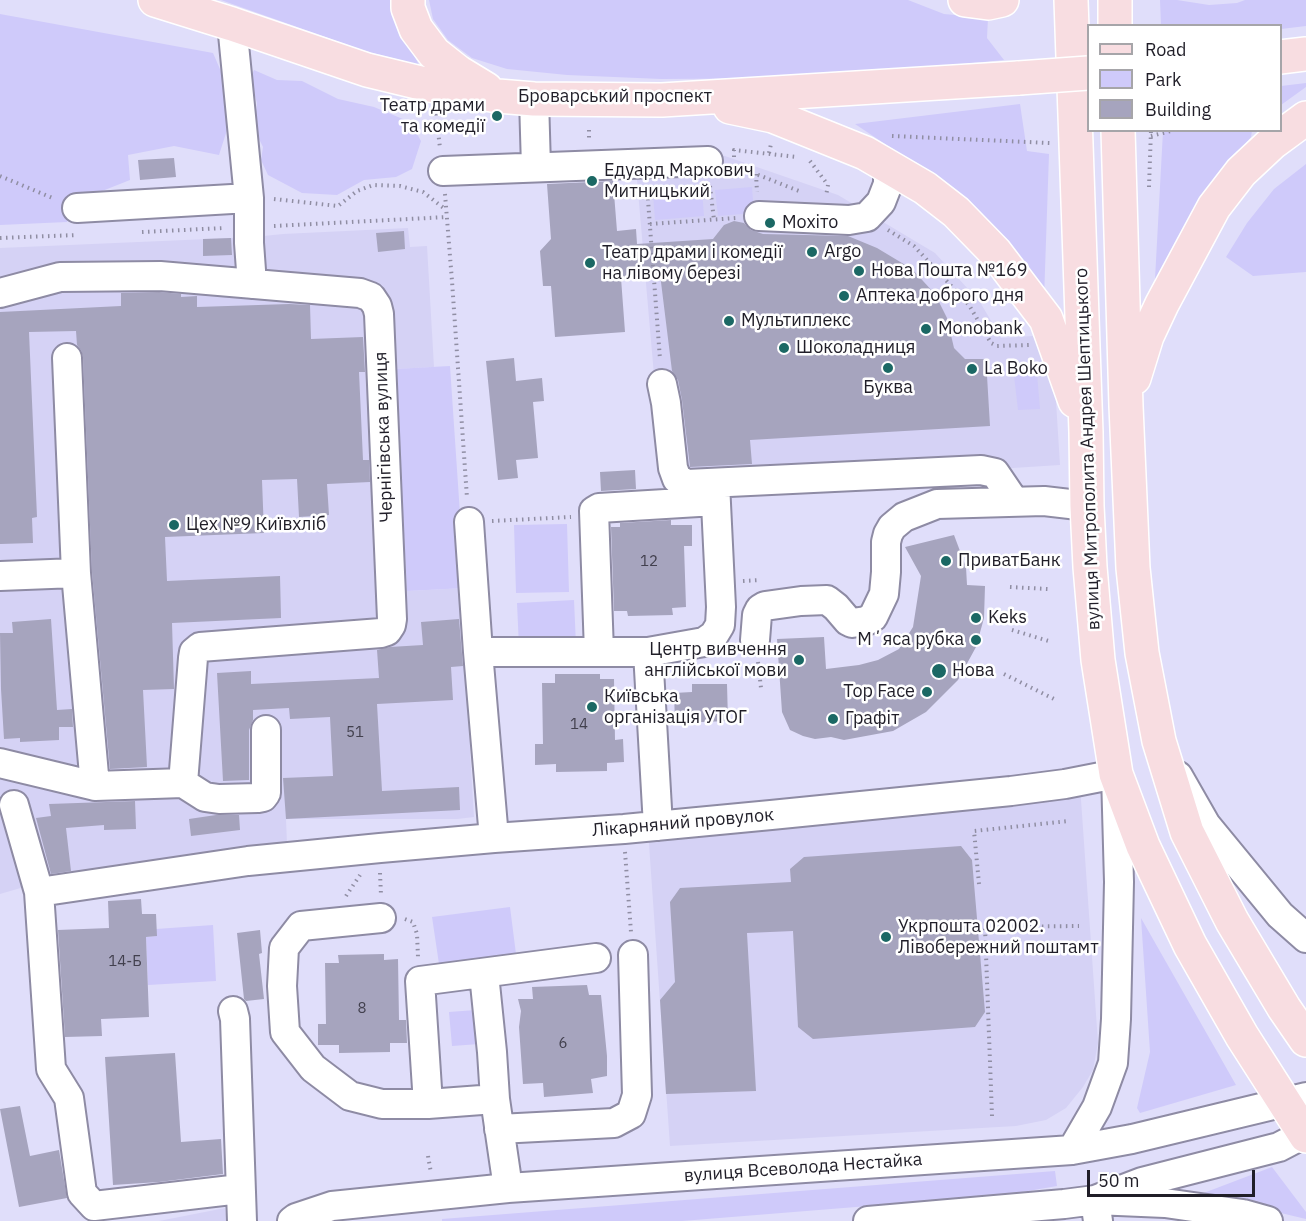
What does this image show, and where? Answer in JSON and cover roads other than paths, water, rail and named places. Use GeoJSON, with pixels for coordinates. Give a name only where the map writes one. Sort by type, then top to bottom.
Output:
{"type":"FeatureCollection","features":[{"type":"Feature","properties":{"kind":"main road","name":"Броварський проспект"},"geometry":{"type":"LineString","coordinates":[[155,0],[367,70],[429,85],[534,99],[662,100],[1087,73]]}},
{"type":"Feature","properties":{"kind":"main road"},"geometry":{"type":"LineString","coordinates":[[408,0],[408,8],[416,29],[434,53],[458,72],[498,96]]}},
{"type":"Feature","properties":{"kind":"main road"},"geometry":{"type":"LineString","coordinates":[[965,0],[988,3],[1002,0]]}},
{"type":"Feature","properties":{"kind":"main road","name":"вулиця Митрополита Андрея Шептицького"},"geometry":{"type":"LineString","coordinates":[[1071,0],[1090,567],[1098,660],[1116,774],[1143,846],[1190,945],[1242,1036],[1295,1100],[1306,1134]]}},
{"type":"Feature","properties":{"kind":"main road"},"geometry":{"type":"LineString","coordinates":[[1115,0],[1116,24]]}},
{"type":"Feature","properties":{"kind":"main road"},"geometry":{"type":"LineString","coordinates":[[1282,57],[1306,54]]}},
{"type":"Feature","properties":{"kind":"main road"},"geometry":{"type":"LineString","coordinates":[[662,100],[724,106],[773,116],[865,153],[885,151],[925,188],[956,212],[995,252],[1046,319],[1086,432]]}},
{"type":"Feature","properties":{"kind":"main road"},"geometry":{"type":"LineString","coordinates":[[1126,406],[1147,336],[1214,207],[1241,172],[1272,143],[1306,118]]}},
{"type":"Feature","properties":{"kind":"main road"},"geometry":{"type":"LineString","coordinates":[[1118,132],[1133,568],[1142,653],[1159,741],[1187,832],[1232,921],[1306,1040]]}},
{"type":"Feature","properties":{"kind":"street"},"geometry":{"type":"LineString","coordinates":[[0,292],[60,277],[160,276],[252,285],[249,198],[232,24]]}},
{"type":"Feature","properties":{"kind":"street"},"geometry":{"type":"LineString","coordinates":[[534,99],[536,167]]}},
{"type":"Feature","properties":{"kind":"street"},"geometry":{"type":"LineString","coordinates":[[759,216],[849,220],[867,217],[881,202],[888,184],[885,151]]}},
{"type":"Feature","properties":{"kind":"street"},"geometry":{"type":"LineString","coordinates":[[442,170],[708,161]]}},
{"type":"Feature","properties":{"kind":"street"},"geometry":{"type":"LineString","coordinates":[[78,208],[249,198]]}},
{"type":"Feature","properties":{"kind":"street","name":"Чернігівська вулиця"},"geometry":{"type":"LineString","coordinates":[[183,783],[193,658],[194,652],[200,647],[381,633],[387,631],[392,625],[380,326],[377,306],[371,297],[360,293],[252,285]]}},
{"type":"Feature","properties":{"kind":"street"},"geometry":{"type":"LineString","coordinates":[[67,358],[76,573],[95,786]]}},
{"type":"Feature","properties":{"kind":"street"},"geometry":{"type":"LineString","coordinates":[[662,384],[673,468],[677,479],[715,492]]}},
{"type":"Feature","properties":{"kind":"street"},"geometry":{"type":"LineString","coordinates":[[598,652],[593,516],[594,511],[599,507],[715,492],[981,470],[995,473],[1014,501]]}},
{"type":"Feature","properties":{"kind":"street"},"geometry":{"type":"LineString","coordinates":[[478,652],[648,652],[704,642],[714,636],[720,625],[721,607],[715,492]]}},
{"type":"Feature","properties":{"kind":"street"},"geometry":{"type":"LineString","coordinates":[[755,640],[756,615],[765,606],[827,600],[852,623],[866,621],[873,617],[884,594],[888,534],[892,527],[904,517],[937,504],[1044,501],[1087,506]]}},
{"type":"Feature","properties":{"kind":"street"},"geometry":{"type":"LineString","coordinates":[[469,522],[494,838]]}},
{"type":"Feature","properties":{"kind":"street"},"geometry":{"type":"LineString","coordinates":[[0,576],[76,573]]}},
{"type":"Feature","properties":{"kind":"street"},"geometry":{"type":"LineString","coordinates":[[648,652],[658,825]]}},
{"type":"Feature","properties":{"kind":"street"},"geometry":{"type":"LineString","coordinates":[[0,763],[95,786],[183,783],[204,797],[219,799],[263,797],[266,793],[266,730]]}},
{"type":"Feature","properties":{"kind":"street"},"geometry":{"type":"LineString","coordinates":[[1159,741],[1206,825],[1280,915],[1306,938]]}},
{"type":"Feature","properties":{"kind":"street"},"geometry":{"type":"LineString","coordinates":[[1072,1150],[1097,1107],[1113,1063],[1119,882],[1116,774]]}},
{"type":"Feature","properties":{"kind":"street","name":"Лікарняний провулок"},"geometry":{"type":"LineString","coordinates":[[39,892],[248,861],[494,838],[624,829],[1011,791],[1116,774]]}},
{"type":"Feature","properties":{"kind":"street"},"geometry":{"type":"LineString","coordinates":[[14,805],[39,892],[51,1069],[69,1098],[82,1193],[94,1206],[240,1189]]}},
{"type":"Feature","properties":{"kind":"street"},"geometry":{"type":"LineString","coordinates":[[381,918],[301,926],[284,948],[282,986],[285,1032],[313,1068],[350,1096],[382,1104],[428,1104],[495,1099]]}},
{"type":"Feature","properties":{"kind":"street"},"geometry":{"type":"LineString","coordinates":[[499,1129],[614,1123],[631,1114],[637,1095],[633,955]]}},
{"type":"Feature","properties":{"kind":"street"},"geometry":{"type":"LineString","coordinates":[[428,1104],[420,981],[596,958]]}},
{"type":"Feature","properties":{"kind":"street"},"geometry":{"type":"LineString","coordinates":[[484,974],[495,1099],[508,1188]]}},
{"type":"Feature","properties":{"kind":"street"},"geometry":{"type":"LineString","coordinates":[[233,1011],[242,1221]]}},
{"type":"Feature","properties":{"kind":"street","name":"вулиця Всеволода Нестайка"},"geometry":{"type":"LineString","coordinates":[[294,1220],[332,1206],[508,1188],[1072,1150],[1122,1141],[1295,1100]]}},
{"type":"Feature","properties":{"kind":"street"},"geometry":{"type":"LineString","coordinates":[[1097,1210],[1142,1182],[1279,1147],[1306,1134]]}},
{"type":"Feature","properties":{"kind":"street"},"geometry":{"type":"LineString","coordinates":[[868,1221],[1064,1204],[1097,1210],[1165,1203],[1243,1214],[1268,1221]]}},
{"type":"Feature","properties":{"kind":"place","name":"Театр драми та комедії"},"geometry":{"type":"Point","coordinates":[497,116]}},
{"type":"Feature","properties":{"kind":"place","name":"Едуард Маркович Митницький"},"geometry":{"type":"Point","coordinates":[592,181]}},
{"type":"Feature","properties":{"kind":"place","name":"Мохіто"},"geometry":{"type":"Point","coordinates":[770,223]}},
{"type":"Feature","properties":{"kind":"place","name":"Argo"},"geometry":{"type":"Point","coordinates":[812,252]}},
{"type":"Feature","properties":{"kind":"place","name":"Театр драми і комедії на лівому березі"},"geometry":{"type":"Point","coordinates":[590,263]}},
{"type":"Feature","properties":{"kind":"place","name":"Нова Пошта №169"},"geometry":{"type":"Point","coordinates":[859,271]}},
{"type":"Feature","properties":{"kind":"place","name":"Аптека доброго дня"},"geometry":{"type":"Point","coordinates":[844,296]}},
{"type":"Feature","properties":{"kind":"place","name":"Мультиплекс"},"geometry":{"type":"Point","coordinates":[729,321]}},
{"type":"Feature","properties":{"kind":"place","name":"Monobank"},"geometry":{"type":"Point","coordinates":[926,329]}},
{"type":"Feature","properties":{"kind":"place","name":"Шоколадниця"},"geometry":{"type":"Point","coordinates":[784,348]}},
{"type":"Feature","properties":{"kind":"place","name":"Буква"},"geometry":{"type":"Point","coordinates":[888,368]}},
{"type":"Feature","properties":{"kind":"place","name":"La Boko"},"geometry":{"type":"Point","coordinates":[972,369]}},
{"type":"Feature","properties":{"kind":"place","name":"Цех №9 Київхліб"},"geometry":{"type":"Point","coordinates":[174,525]}},
{"type":"Feature","properties":{"kind":"place","name":"ПриватБанк"},"geometry":{"type":"Point","coordinates":[946,561]}},
{"type":"Feature","properties":{"kind":"place","name":"Keks"},"geometry":{"type":"Point","coordinates":[976,618]}},
{"type":"Feature","properties":{"kind":"place","name":"Мʼяса рубка"},"geometry":{"type":"Point","coordinates":[976,640]}},
{"type":"Feature","properties":{"kind":"place","name":"Центр вивчення англійської мови"},"geometry":{"type":"Point","coordinates":[799,660]}},
{"type":"Feature","properties":{"kind":"place","name":"Нова"},"geometry":{"type":"Point","coordinates":[939,671]}},
{"type":"Feature","properties":{"kind":"place","name":"Top Face"},"geometry":{"type":"Point","coordinates":[927,692]}},
{"type":"Feature","properties":{"kind":"place","name":"Київська організація УТОГ"},"geometry":{"type":"Point","coordinates":[592,707]}},
{"type":"Feature","properties":{"kind":"place","name":"Графіт"},"geometry":{"type":"Point","coordinates":[833,719]}},
{"type":"Feature","properties":{"kind":"place","name":"Укрпошта 02002. Лівобережний поштамт"},"geometry":{"type":"Point","coordinates":[886,937]}}]}
